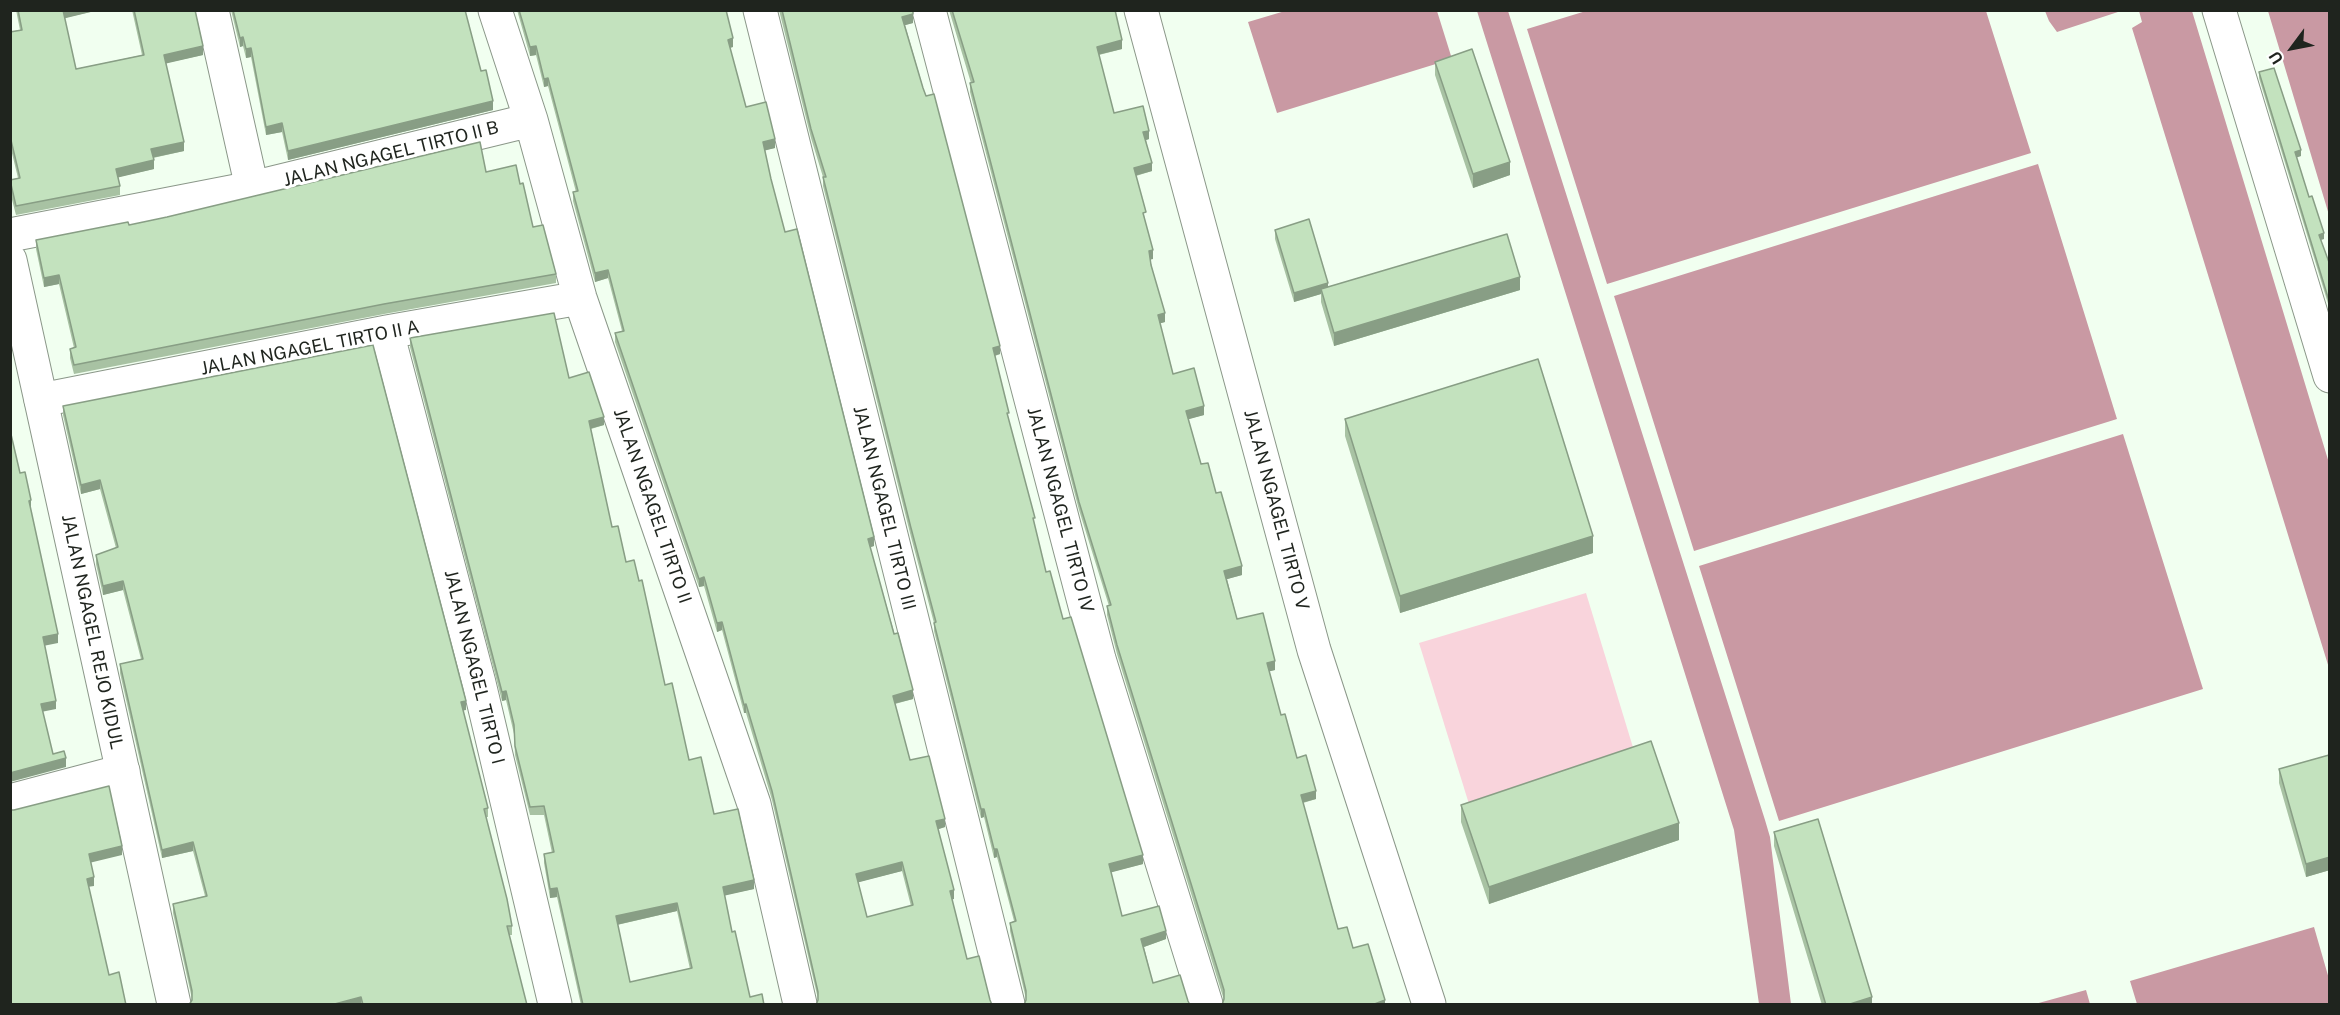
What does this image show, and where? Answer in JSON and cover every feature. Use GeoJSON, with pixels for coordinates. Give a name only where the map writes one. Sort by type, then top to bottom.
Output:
{"type":"FeatureCollection","features":[{"type":"Feature","properties":{"kind":"street"},"geometry":{"type":"LineString","coordinates":[[212,10],[252,188]]}},
{"type":"Feature","properties":{"kind":"street","name":"JALAN NGAGEL TIRTO II"},"geometry":{"type":"LineString","coordinates":[[495,10],[531,120],[580,298],[754,804],[800,1005]]}},
{"type":"Feature","properties":{"kind":"street","name":"JALAN NGAGEL TIRTO III"},"geometry":{"type":"LineString","coordinates":[[760,10],[1008,1005]]}},
{"type":"Feature","properties":{"kind":"street","name":"JALAN NGAGEL TIRTO IV"},"geometry":{"type":"LineString","coordinates":[[928,10],[1099,659],[1206,1005]]}},
{"type":"Feature","properties":{"kind":"street","name":"JALAN NGAGEL TIRTO V"},"geometry":{"type":"LineString","coordinates":[[1141,10],[1314,650],[1429,1005]]}},
{"type":"Feature","properties":{"kind":"street"},"geometry":{"type":"LineString","coordinates":[[2219,10],[2330,376]]}},
{"type":"Feature","properties":{"kind":"street","name":"JALAN NGAGEL TIRTO II B"},"geometry":{"type":"LineString","coordinates":[[10,236],[252,188],[531,120]]}},
{"type":"Feature","properties":{"kind":"street","name":"JALAN NGAGEL REJO KIDUL"},"geometry":{"type":"LineString","coordinates":[[10,260],[174,1005]]}},
{"type":"Feature","properties":{"kind":"street","name":"JALAN NGAGEL TIRTO II A"},"geometry":{"type":"LineString","coordinates":[[41,399],[387,332],[580,298]]}},
{"type":"Feature","properties":{"kind":"street","name":"JALAN NGAGEL TIRTO I"},"geometry":{"type":"LineString","coordinates":[[387,332],[479,683],[555,1005]]}},
{"type":"Feature","properties":{"kind":"street"},"geometry":{"type":"LineString","coordinates":[[10,801],[123,771]]}},
{"type":"Feature","properties":{"kind":"shaded area"},"geometry":{"type":"Polygon","coordinates":[[[2045,10],[2121,11],[2057,32],[2045,10]]]}},
{"type":"Feature","properties":{"kind":"shaded area"},"geometry":{"type":"Polygon","coordinates":[[[1285,11],[1437,11],[1452,59],[1277,113],[1248,22],[1285,11]]]}},
{"type":"Feature","properties":{"kind":"shaded area"},"geometry":{"type":"Polygon","coordinates":[[[1477,11],[1508,11],[1765,820],[1770,837],[1791,1004],[1759,1004],[1734,830],[1477,11]]]}},
{"type":"Feature","properties":{"kind":"shaded area"},"geometry":{"type":"Polygon","coordinates":[[[1586,11],[1986,11],[2031,153],[1607,284],[1527,29],[1586,11]]]}},
{"type":"Feature","properties":{"kind":"shaded area"},"geometry":{"type":"Polygon","coordinates":[[[2139,11],[2192,11],[2329,463],[2329,668],[2132,28],[2142,22],[2139,11]]]}},
{"type":"Feature","properties":{"kind":"shaded area"},"geometry":{"type":"Polygon","coordinates":[[[2268,11],[2329,11],[2329,215],[2268,11]]]}},
{"type":"Feature","properties":{"kind":"shaded area"},"geometry":{"type":"Polygon","coordinates":[[[2038,164],[2117,419],[1694,551],[1614,296],[2038,164]]]}},
{"type":"Feature","properties":{"kind":"shaded area"},"geometry":{"type":"Polygon","coordinates":[[[2123,434],[2203,689],[1779,821],[1699,566],[2123,434]]]}},
{"type":"Feature","properties":{"kind":"shaded area"},"geometry":{"type":"Polygon","coordinates":[[[1586,593],[1635,754],[1469,804],[1419,643],[1586,593]]]}},
{"type":"Feature","properties":{"kind":"shaded area"},"geometry":{"type":"Polygon","coordinates":[[[2314,927],[2329,979],[2329,1004],[2137,1004],[2130,981],[2314,927]]]}},
{"type":"Feature","properties":{"kind":"shaded area"},"geometry":{"type":"Polygon","coordinates":[[[2086,990],[2090,1004],[2035,1004],[2086,990]]]}},
{"type":"Feature","properties":{"kind":"building"},"geometry":{"type":"Polygon","coordinates":[[[18,10],[63,10],[76,69],[144,55],[134,10],[195,10],[203,46],[164,55],[184,142],[151,149],[154,160],[116,169],[120,186],[16,206],[10,180],[20,178],[10,136],[10,32],[22,30],[18,10]]]}},
{"type":"Feature","properties":{"kind":"building"},"geometry":{"type":"Polygon","coordinates":[[[233,10],[465,10],[481,71],[486,70],[493,101],[288,151],[282,123],[266,127],[251,48],[246,49],[243,37],[240,38],[233,10]]]}},
{"type":"Feature","properties":{"kind":"building"},"geometry":{"type":"Polygon","coordinates":[[[519,10],[726,10],[733,38],[728,40],[746,107],[766,102],[775,139],[763,142],[771,179],[785,232],[797,229],[874,537],[868,539],[894,634],[898,633],[913,690],[893,696],[910,760],[929,756],[945,819],[936,821],[954,890],[950,891],[967,959],[979,956],[992,1005],[816,1005],[818,992],[772,791],[746,704],[744,705],[722,622],[717,623],[704,577],[699,579],[615,333],[624,331],[608,270],[595,273],[573,192],[578,191],[548,78],[544,79],[536,46],[530,47],[519,10]],[[902,862],[856,874],[867,917],[913,905],[902,862]]]}},
{"type":"Feature","properties":{"kind":"building"},"geometry":{"type":"Polygon","coordinates":[[[782,10],[913,10],[913,14],[902,17],[926,96],[934,94],[1000,346],[993,348],[1046,572],[1050,571],[1063,619],[1071,617],[1143,855],[1109,864],[1122,916],[1159,906],[1166,931],[1141,939],[1153,983],[1180,975],[1190,1005],[1024,1005],[1026,991],[1010,923],[1016,921],[997,849],[994,849],[984,809],[981,809],[823,177],[826,177],[811,129],[782,10]]]}},
{"type":"Feature","properties":{"kind":"building"},"geometry":{"type":"Polygon","coordinates":[[[952,10],[1115,10],[1122,40],[1097,47],[1114,113],[1143,106],[1149,131],[1143,132],[1152,163],[1134,168],[1153,250],[1149,251],[1151,265],[1165,313],[1158,315],[1173,374],[1194,368],[1204,406],[1186,411],[1201,464],[1208,463],[1216,493],[1221,492],[1242,566],[1224,571],[1237,619],[1263,613],[1275,661],[1267,663],[1281,715],[1285,714],[1297,758],[1306,755],[1316,791],[1301,795],[1338,929],[1347,927],[1353,948],[1368,944],[1385,1000],[1372,1005],[1222,1005],[1224,990],[1117,645],[1107,606],[1111,605],[1079,502],[970,83],[974,82],[952,10]]]}},
{"type":"Feature","properties":{"kind":"building"},"geometry":{"type":"Polygon","coordinates":[[[1472,49],[1510,162],[1473,174],[1435,62],[1472,49]]]}},
{"type":"Feature","properties":{"kind":"building"},"geometry":{"type":"Polygon","coordinates":[[[2274,68],[2301,150],[2295,152],[2309,197],[2312,196],[2324,233],[2319,235],[2330,265],[2330,304],[2259,72],[2274,68]]]}},
{"type":"Feature","properties":{"kind":"building"},"geometry":{"type":"Polygon","coordinates":[[[480,142],[486,172],[516,165],[520,184],[523,183],[533,227],[543,225],[556,274],[384,304],[74,365],[70,349],[76,347],[59,275],[44,278],[36,240],[128,222],[129,225],[167,217],[480,142]]]}},
{"type":"Feature","properties":{"kind":"building"},"geometry":{"type":"Polygon","coordinates":[[[1309,219],[1328,283],[1294,293],[1275,230],[1309,219]]]}},
{"type":"Feature","properties":{"kind":"building"},"geometry":{"type":"Polygon","coordinates":[[[1507,234],[1520,277],[1334,333],[1321,289],[1507,234]]]}},
{"type":"Feature","properties":{"kind":"building"},"geometry":{"type":"Polygon","coordinates":[[[554,313],[569,378],[589,372],[604,417],[589,421],[612,527],[618,526],[626,562],[634,560],[639,581],[642,580],[665,685],[672,683],[689,760],[701,757],[714,814],[738,809],[754,880],[723,887],[732,932],[735,931],[750,997],[762,994],[764,1005],[583,1005],[557,888],[550,889],[544,854],[554,852],[544,806],[530,807],[515,746],[514,725],[506,691],[502,692],[410,338],[554,313]],[[677,903],[616,916],[630,982],[692,968],[677,903]]]}},
{"type":"Feature","properties":{"kind":"building"},"geometry":{"type":"Polygon","coordinates":[[[373,345],[466,701],[461,702],[488,808],[484,809],[512,926],[507,926],[527,1005],[363,1005],[361,997],[331,1005],[189,1005],[192,1000],[192,991],[173,904],[207,896],[193,842],[162,850],[120,664],[143,659],[123,581],[103,586],[96,555],[118,547],[100,480],[81,485],[63,406],[373,345]]]}},
{"type":"Feature","properties":{"kind":"building"},"geometry":{"type":"Polygon","coordinates":[[[1538,359],[1593,536],[1400,596],[1345,419],[1538,359]]]}},
{"type":"Feature","properties":{"kind":"building"},"geometry":{"type":"Polygon","coordinates":[[[10,430],[20,473],[25,472],[31,500],[29,501],[58,634],[43,637],[56,701],[41,704],[53,754],[64,751],[66,758],[10,773],[10,430]]]}},
{"type":"Feature","properties":{"kind":"building"},"geometry":{"type":"Polygon","coordinates":[[[1651,741],[1679,823],[1489,887],[1461,805],[1651,741]]]}},
{"type":"Feature","properties":{"kind":"building"},"geometry":{"type":"Polygon","coordinates":[[[2329,755],[2330,857],[2306,864],[2279,769],[2329,755]]]}},
{"type":"Feature","properties":{"kind":"building"},"geometry":{"type":"Polygon","coordinates":[[[109,786],[122,846],[89,854],[94,877],[87,879],[109,975],[119,972],[126,1005],[10,1005],[10,810],[109,786]]]}},
{"type":"Feature","properties":{"kind":"building"},"geometry":{"type":"Polygon","coordinates":[[[1818,819],[1872,997],[1847,1005],[1826,1005],[1774,832],[1818,819]]]}}]}
